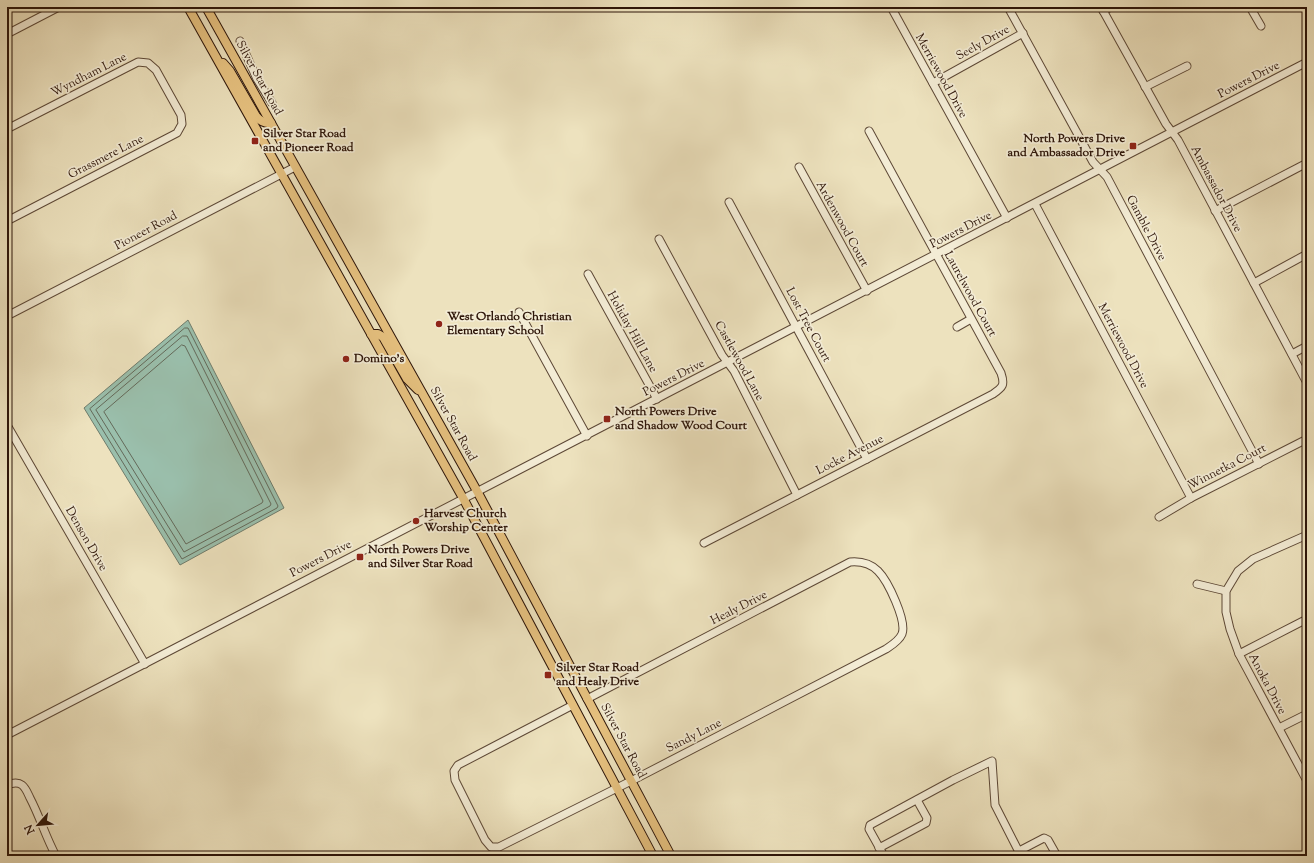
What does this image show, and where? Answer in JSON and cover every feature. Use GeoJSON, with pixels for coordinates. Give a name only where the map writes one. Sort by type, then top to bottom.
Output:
{"type":"FeatureCollection","features":[{"type":"Feature","properties":{"kind":"main road"},"geometry":{"type":"LineString","coordinates":[[188,7],[463,498],[653,856]]}},
{"type":"Feature","properties":{"kind":"main road","name":"Silver Star Road"},"geometry":{"type":"LineString","coordinates":[[206,7],[477,491],[671,856]]}},
{"type":"Feature","properties":{"kind":"main road"},"geometry":{"type":"LineString","coordinates":[[214,54],[230,70],[260,121],[264,123],[271,123]]}},
{"type":"Feature","properties":{"kind":"main road"},"geometry":{"type":"LineString","coordinates":[[371,334],[378,334],[383,337],[407,380],[424,396]]}},
{"type":"Feature","properties":{"kind":"street"},"geometry":{"type":"LineString","coordinates":[[7,34],[59,7]]}},
{"type":"Feature","properties":{"kind":"street","name":"Merriewood Drive"},"geometry":{"type":"LineString","coordinates":[[891,7],[1007,218]]}},
{"type":"Feature","properties":{"kind":"street","name":"Gamble Drive"},"geometry":{"type":"LineString","coordinates":[[1008,7],[1094,162],[1107,177],[1259,464]]}},
{"type":"Feature","properties":{"kind":"street"},"geometry":{"type":"LineString","coordinates":[[1102,9],[1111,7]]}},
{"type":"Feature","properties":{"kind":"street"},"geometry":{"type":"LineString","coordinates":[[1250,7],[1260,26]]}},
{"type":"Feature","properties":{"kind":"street","name":"Ambassador Drive"},"geometry":{"type":"LineString","coordinates":[[1102,9],[1166,124],[1178,140],[1307,383]]}},
{"type":"Feature","properties":{"kind":"street","name":"Seely Drive"},"geometry":{"type":"LineString","coordinates":[[933,83],[1023,33]]}},
{"type":"Feature","properties":{"kind":"street"},"geometry":{"type":"LineString","coordinates":[[240,41],[257,79],[272,103]]}},
{"type":"Feature","properties":{"kind":"street","name":"Wyndham Lane"},"geometry":{"type":"LineString","coordinates":[[7,129],[138,62],[148,63],[156,70],[169,94]]}},
{"type":"Feature","properties":{"kind":"street","name":"Powers Drive"},"geometry":{"type":"LineString","coordinates":[[7,735],[1307,62]]}},
{"type":"Feature","properties":{"kind":"street"},"geometry":{"type":"LineString","coordinates":[[1146,87],[1187,66]]}},
{"type":"Feature","properties":{"kind":"street","name":"Grassmere Lane"},"geometry":{"type":"LineString","coordinates":[[7,221],[177,133],[182,124],[181,114],[169,94]]}},
{"type":"Feature","properties":{"kind":"street","name":"Laurelwood Court"},"geometry":{"type":"LineString","coordinates":[[869,131],[1001,373],[1004,380],[1003,384]]}},
{"type":"Feature","properties":{"kind":"street"},"geometry":{"type":"LineString","coordinates":[[1215,211],[1307,163]]}},
{"type":"Feature","properties":{"kind":"street","name":"Pioneer Road"},"geometry":{"type":"LineString","coordinates":[[7,316],[295,166]]}},
{"type":"Feature","properties":{"kind":"street","name":"Ardenwood Court"},"geometry":{"type":"LineString","coordinates":[[799,167],[867,291]]}},
{"type":"Feature","properties":{"kind":"street","name":"Lost Tree Court"},"geometry":{"type":"LineString","coordinates":[[729,202],[867,459]]}},
{"type":"Feature","properties":{"kind":"street","name":"Merriewood Drive"},"geometry":{"type":"LineString","coordinates":[[1035,204],[1191,498]]}},
{"type":"Feature","properties":{"kind":"street","name":"Castlewood Lane"},"geometry":{"type":"LineString","coordinates":[[660,239],[722,355],[734,371],[797,495]]}},
{"type":"Feature","properties":{"kind":"street"},"geometry":{"type":"LineString","coordinates":[[1254,283],[1307,254]]}},
{"type":"Feature","properties":{"kind":"street","name":"Holiday Hill Lane"},"geometry":{"type":"LineString","coordinates":[[588,274],[657,399]]}},
{"type":"Feature","properties":{"kind":"street"},"geometry":{"type":"LineString","coordinates":[[519,312],[587,436]]}},
{"type":"Feature","properties":{"kind":"street"},"geometry":{"type":"LineString","coordinates":[[957,327],[971,319]]}},
{"type":"Feature","properties":{"kind":"street"},"geometry":{"type":"LineString","coordinates":[[1292,354],[1307,346]]}},
{"type":"Feature","properties":{"kind":"street","name":"Locke Avenue"},"geometry":{"type":"LineString","coordinates":[[704,543],[993,394],[1000,389],[1003,384]]}},
{"type":"Feature","properties":{"kind":"street","name":"Denson Drive"},"geometry":{"type":"LineString","coordinates":[[7,425],[145,664]]}},
{"type":"Feature","properties":{"kind":"street","name":"Winnetka Court"},"geometry":{"type":"LineString","coordinates":[[1158,517],[1191,498],[1307,439]]}},
{"type":"Feature","properties":{"kind":"street"},"geometry":{"type":"LineString","coordinates":[[1197,584],[1226,591],[1238,571],[1253,559],[1306,537]]}},
{"type":"Feature","properties":{"kind":"street","name":"Healy Drive"},"geometry":{"type":"LineString","coordinates":[[587,699],[850,562],[858,561],[866,563],[878,571],[891,593]]}},
{"type":"Feature","properties":{"kind":"street","name":"Anoka Drive"},"geometry":{"type":"LineString","coordinates":[[1226,591],[1226,612],[1230,629],[1239,654],[1307,781]]}},
{"type":"Feature","properties":{"kind":"street","name":"Sandy Lane"},"geometry":{"type":"LineString","coordinates":[[573,706],[458,765],[454,771],[455,780],[485,840],[491,848],[499,847],[631,781],[886,649],[896,642],[902,634],[903,623],[891,593]]}},
{"type":"Feature","properties":{"kind":"street"},"geometry":{"type":"LineString","coordinates":[[1239,654],[1307,619]]}},
{"type":"Feature","properties":{"kind":"street"},"geometry":{"type":"LineString","coordinates":[[1279,728],[1307,714]]}},
{"type":"Feature","properties":{"kind":"street"},"geometry":{"type":"LineString","coordinates":[[884,856],[869,829],[870,825],[992,761],[995,805],[1020,854],[1044,838],[1048,840],[1054,855]]}},
{"type":"Feature","properties":{"kind":"street"},"geometry":{"type":"LineString","coordinates":[[7,785],[17,783],[22,785],[26,790],[56,856]]}},
{"type":"Feature","properties":{"kind":"street"},"geometry":{"type":"LineString","coordinates":[[880,848],[926,823],[927,818],[917,800]]}},
{"type":"Feature","properties":{"kind":"water"},"geometry":{"type":"Polygon","coordinates":[[[188,320],[284,508],[180,565],[84,408],[188,320]]]}},
{"type":"Feature","properties":{"kind":"place","name":"Silver Star Road and Pioneer Road"},"geometry":{"type":"Point","coordinates":[255,141]}},
{"type":"Feature","properties":{"kind":"place","name":"North Powers Drive and Ambassador Drive"},"geometry":{"type":"Point","coordinates":[1133,146]}},
{"type":"Feature","properties":{"kind":"place","name":"West Orlando Christian Elementary School"},"geometry":{"type":"Point","coordinates":[439,324]}},
{"type":"Feature","properties":{"kind":"place","name":"Domino's"},"geometry":{"type":"Point","coordinates":[346,359]}},
{"type":"Feature","properties":{"kind":"place","name":"North Powers Drive and Shadow Wood Court"},"geometry":{"type":"Point","coordinates":[607,419]}},
{"type":"Feature","properties":{"kind":"place","name":"Harvest Church Worship Center"},"geometry":{"type":"Point","coordinates":[416,521]}},
{"type":"Feature","properties":{"kind":"place","name":"North Powers Drive and Silver Star Road"},"geometry":{"type":"Point","coordinates":[360,557]}},
{"type":"Feature","properties":{"kind":"place","name":"Silver Star Road and Healy Drive"},"geometry":{"type":"Point","coordinates":[548,675]}}]}
